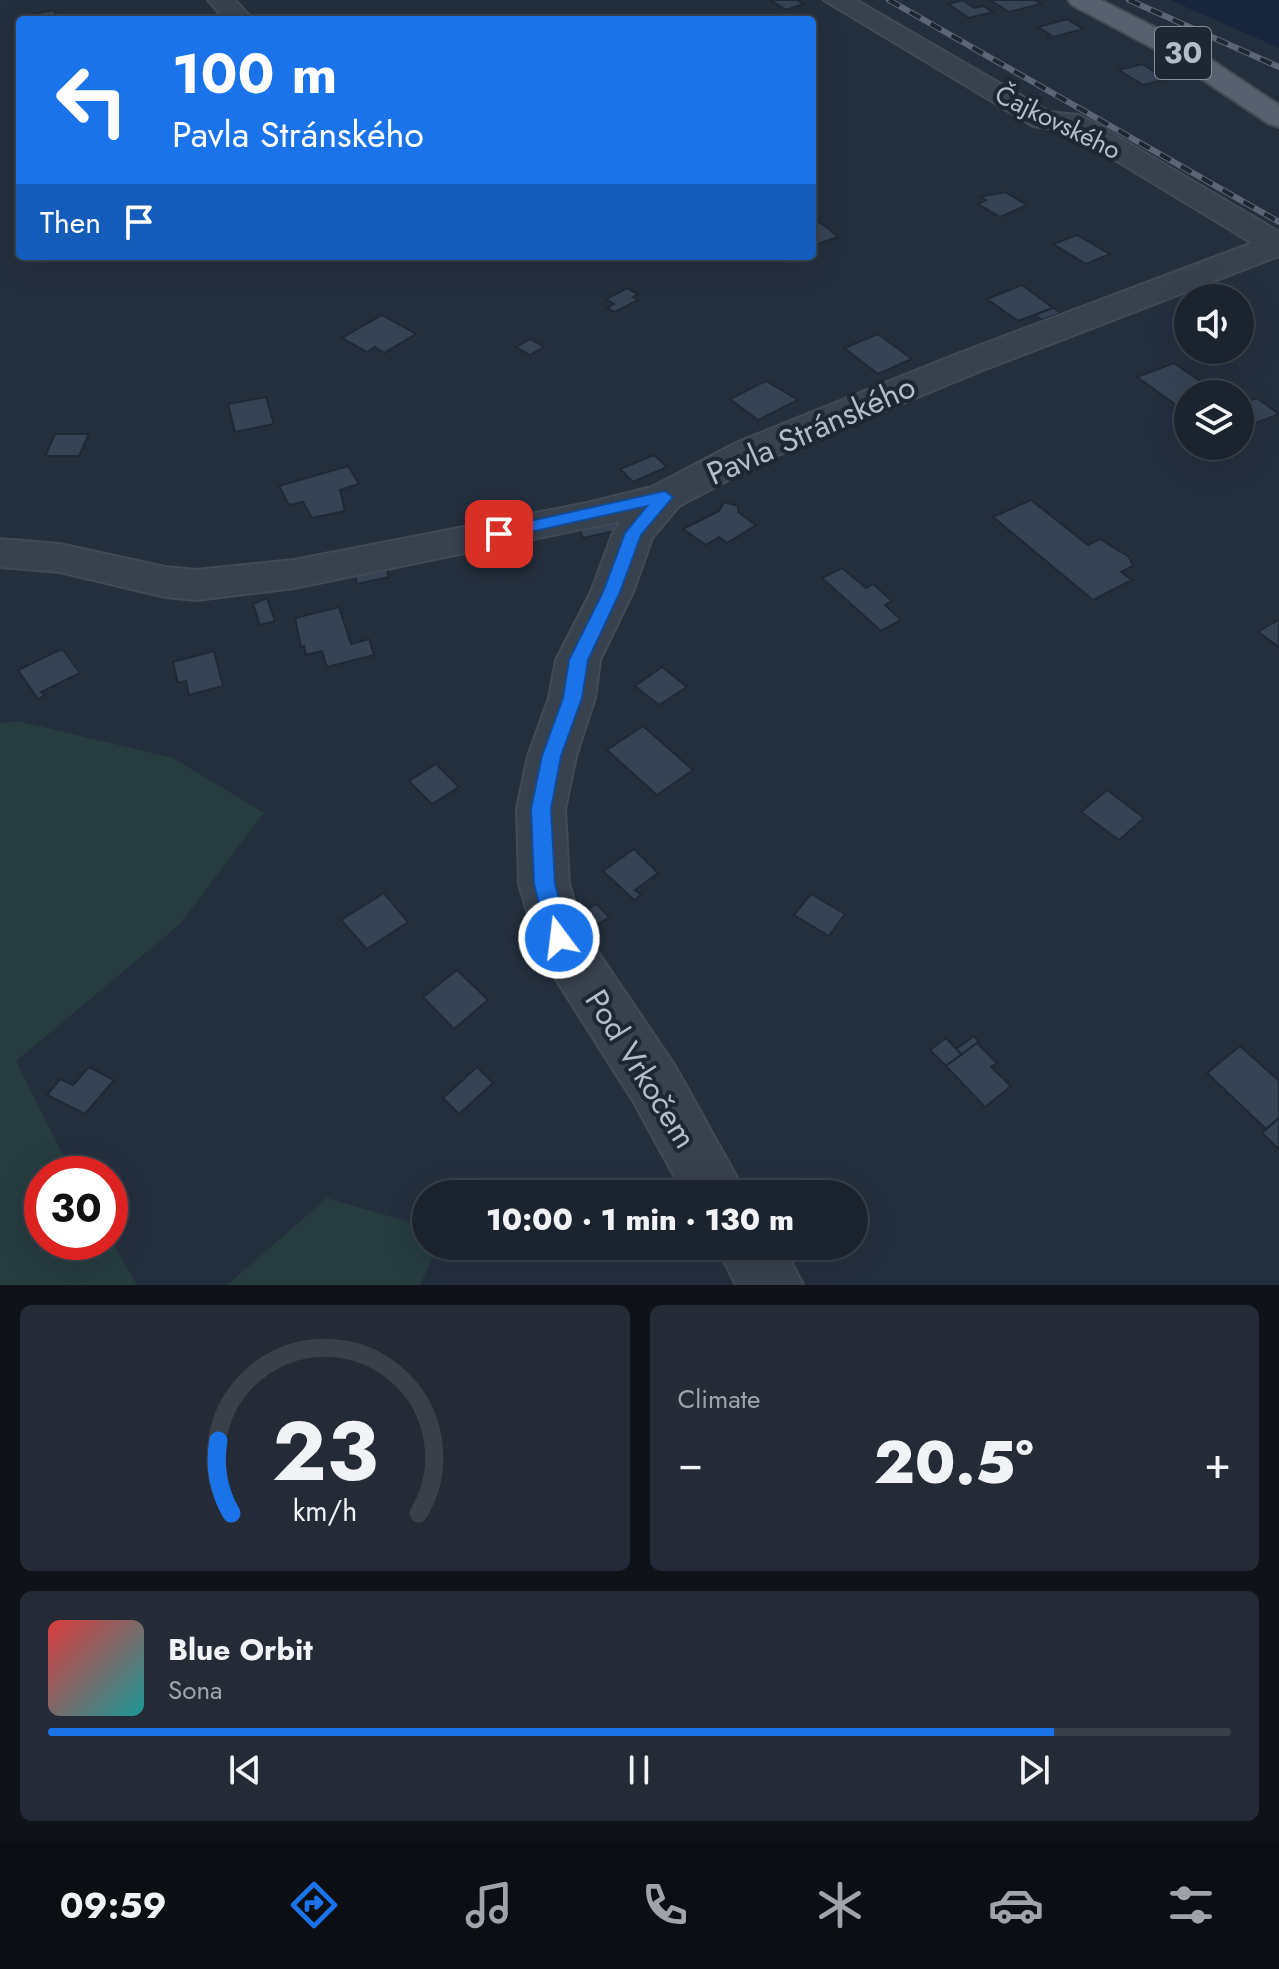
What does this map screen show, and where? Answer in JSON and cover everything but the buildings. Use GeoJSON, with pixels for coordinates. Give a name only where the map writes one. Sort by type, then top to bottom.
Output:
{"type":"FeatureCollection","features":[{"type":"Feature","properties":{"kind":"main road","name":"30"},"geometry":{"type":"LineString","coordinates":[[1081,0],[1176,49],[1279,118]]}},
{"type":"Feature","properties":{"kind":"street"},"geometry":{"type":"LineString","coordinates":[[221,0],[236,16]]}},
{"type":"Feature","properties":{"kind":"street","name":"Čajkovského"},"geometry":{"type":"LineString","coordinates":[[837,0],[1043,120],[1068,121],[1086,130],[1278,246]]}},
{"type":"Feature","properties":{"kind":"street","name":"Pavla Stránského"},"geometry":{"type":"LineString","coordinates":[[0,553],[60,558],[165,582],[196,585],[294,574],[587,516],[665,497],[752,451],[970,362],[1278,246]]}},
{"type":"Feature","properties":{"kind":"street","name":"Pod Vrkočem"},"geometry":{"type":"LineString","coordinates":[[665,497],[633,533],[612,592],[578,660],[572,698],[552,756],[541,809],[544,884],[559,938],[655,1085],[708,1180]]}},
{"type":"Feature","properties":{"kind":"street"},"geometry":{"type":"LineString","coordinates":[[756,1260],[772,1285]]}},
{"type":"Feature","properties":{"kind":"green space"},"geometry":{"type":"Polygon","coordinates":[[[18,721],[173,758],[264,813],[180,924],[16,1061],[63,1156],[24,1156],[24,1260],[123,1260],[137,1285],[0,1285],[0,723],[18,721]]]}},
{"type":"Feature","properties":{"kind":"green space"},"geometry":{"type":"Polygon","coordinates":[[[327,1198],[412,1223],[412,1260],[432,1260],[420,1285],[227,1285],[327,1198]]]}},
{"type":"Feature","properties":{"kind":"water"},"geometry":{"type":"Polygon","coordinates":[[[1170,0],[1279,0],[1279,48],[1170,0]]]}},
{"type":"Feature","properties":{"kind":"railway"},"geometry":{"type":"LineString","coordinates":[[889,0],[1279,222]]}},
{"type":"Feature","properties":{"kind":"railway"},"geometry":{"type":"LineString","coordinates":[[1129,0],[1279,67]]}},
{"type":"Feature","properties":{"kind":"route"},"geometry":{"type":"LineString","coordinates":[[499,534],[665,497],[633,533],[612,592],[578,660],[572,698],[552,756],[541,809],[544,884],[559,938]]}}]}
